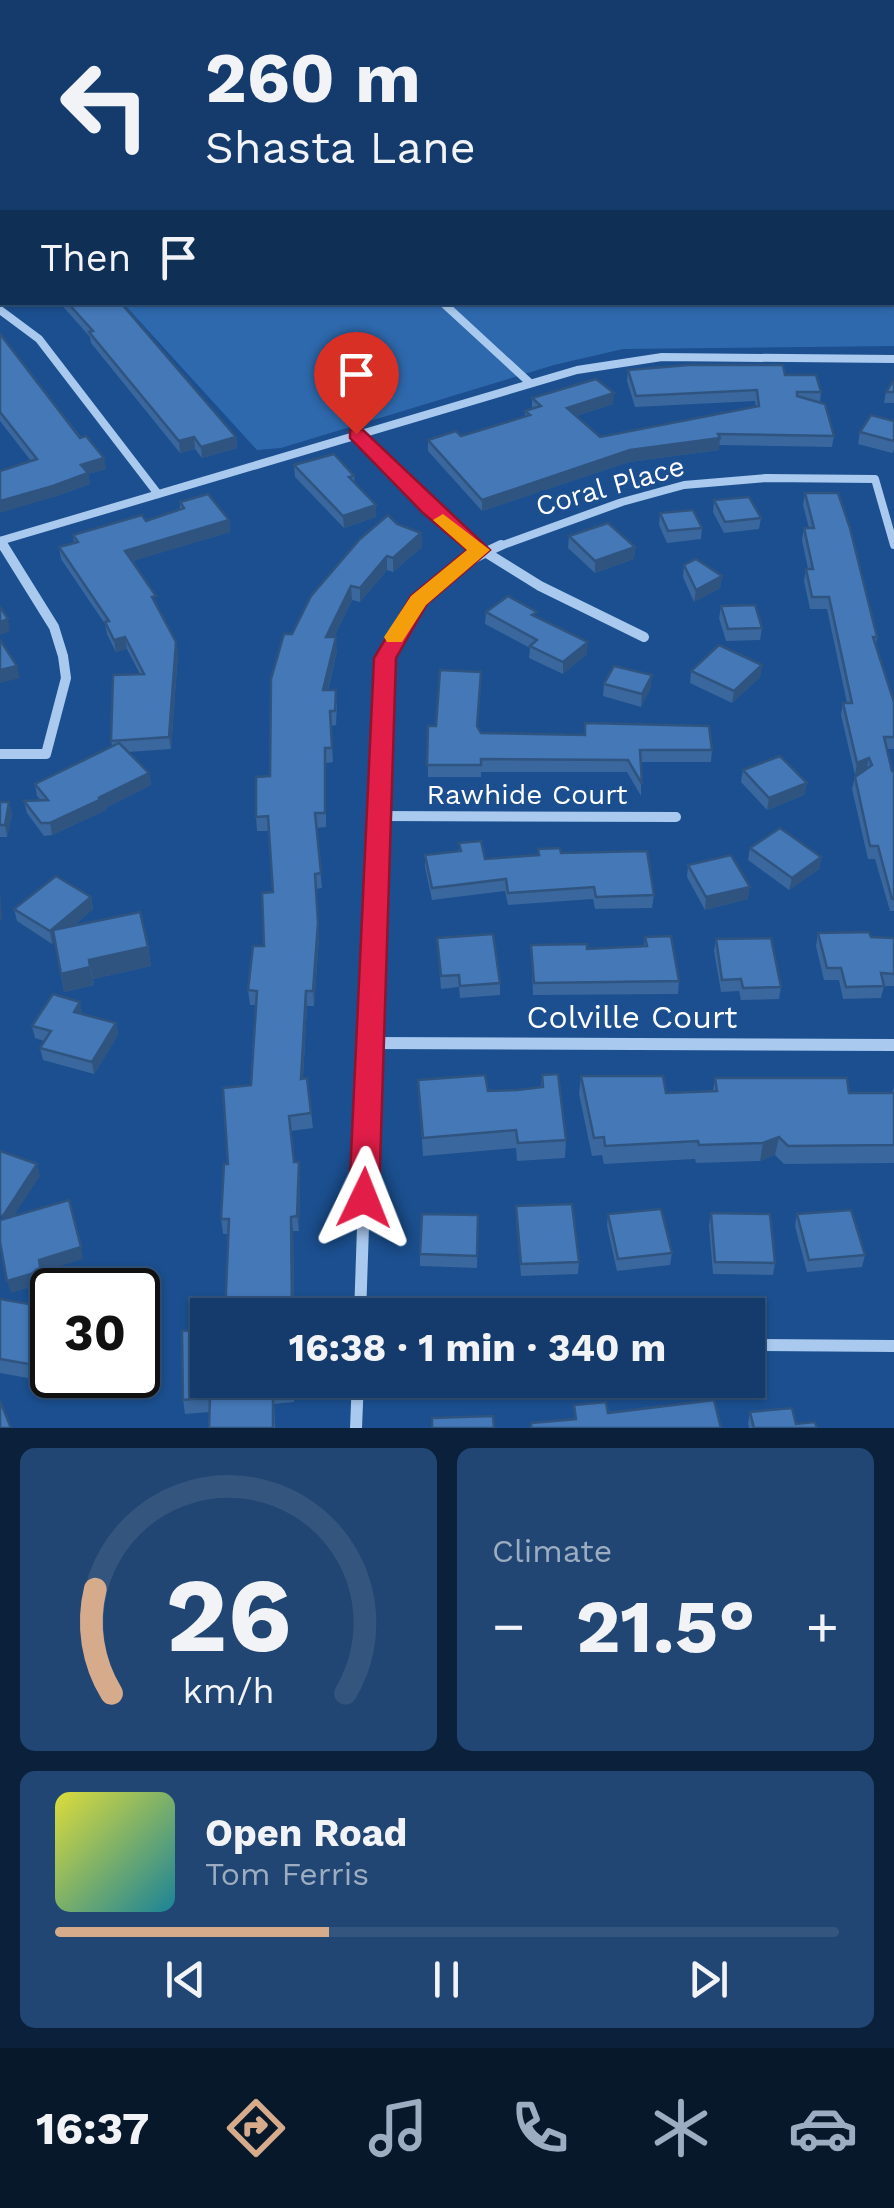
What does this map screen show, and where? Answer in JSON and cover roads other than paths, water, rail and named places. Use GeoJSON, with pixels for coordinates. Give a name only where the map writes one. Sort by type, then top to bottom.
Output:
{"type":"FeatureCollection","features":[{"type":"Feature","properties":{"kind":"street"},"geometry":{"type":"LineString","coordinates":[[445,305],[530,383]]}},
{"type":"Feature","properties":{"kind":"street"},"geometry":{"type":"LineString","coordinates":[[0,310],[39,339],[158,494]]}},
{"type":"Feature","properties":{"kind":"street"},"geometry":{"type":"LineString","coordinates":[[0,754],[46,754],[66,678],[54,627],[0,541],[530,383],[618,361],[894,359]]}},
{"type":"Feature","properties":{"kind":"street"},"geometry":{"type":"LineString","coordinates":[[356,434],[430,509],[480,550],[551,593],[644,637]]}},
{"type":"Feature","properties":{"kind":"street","name":"Coral Place"},"geometry":{"type":"LineString","coordinates":[[361,1298],[385,658],[419,601],[447,573],[480,550],[636,497],[698,483],[875,479],[894,545]]}},
{"type":"Feature","properties":{"kind":"street","name":"Rawhide Court"},"geometry":{"type":"LineString","coordinates":[[377,816],[676,818]]}},
{"type":"Feature","properties":{"kind":"street","name":"Colville Court"},"geometry":{"type":"LineString","coordinates":[[369,1043],[894,1045]]}},
{"type":"Feature","properties":{"kind":"street"},"geometry":{"type":"LineString","coordinates":[[765,1345],[894,1346]]}},
{"type":"Feature","properties":{"kind":"street"},"geometry":{"type":"LineString","coordinates":[[356,1428],[357,1398]]}}]}
